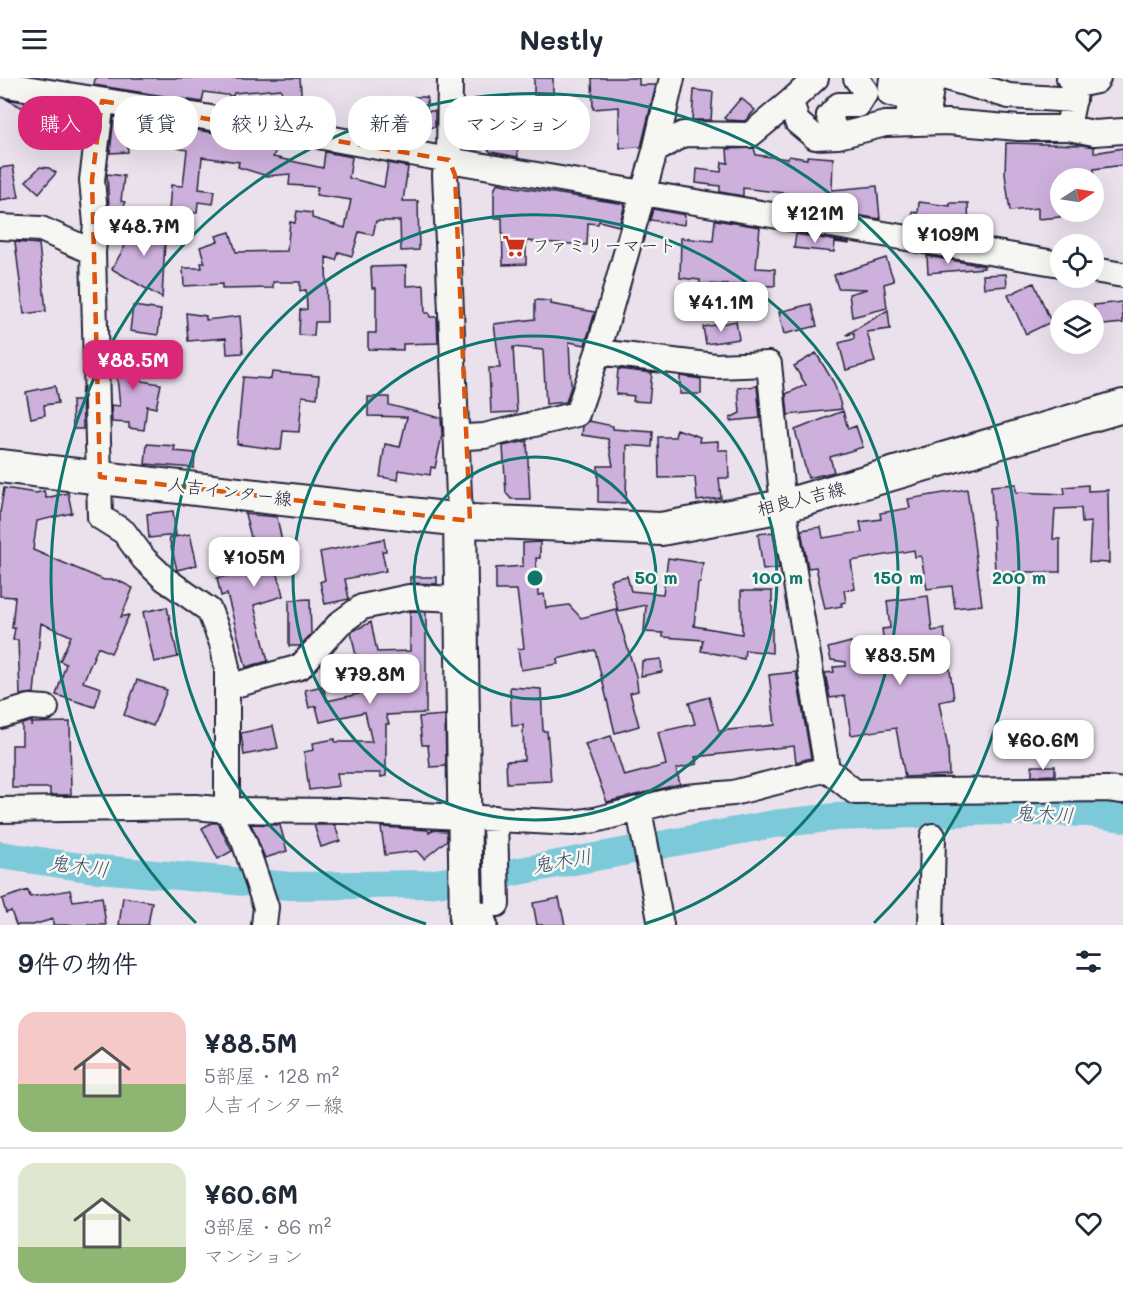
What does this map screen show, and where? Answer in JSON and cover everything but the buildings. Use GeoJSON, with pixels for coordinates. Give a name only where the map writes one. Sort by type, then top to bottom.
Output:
{"type":"FeatureCollection","features":[{"type":"Feature","properties":{"kind":"main road","name":"相良人吉線"},"geometry":{"type":"LineString","coordinates":[[465,520],[661,529],[783,506],[1123,406]]}},
{"type":"Feature","properties":{"kind":"main road","name":"人吉インター線"},"geometry":{"type":"LineString","coordinates":[[0,466],[465,520]]}},
{"type":"Feature","properties":{"kind":"main road"},"geometry":{"type":"LineString","coordinates":[[465,520],[461,599],[478,818]]}},
{"type":"Feature","properties":{"kind":"main road"},"geometry":{"type":"LineString","coordinates":[[465,520],[478,818],[479,916]]}},
{"type":"Feature","properties":{"kind":"street"},"geometry":{"type":"LineString","coordinates":[[450,78],[449,160],[445,174],[465,520]]}},
{"type":"Feature","properties":{"kind":"street"},"geometry":{"type":"LineString","coordinates":[[466,437],[484,436],[577,414],[598,352],[655,151],[672,78]]}},
{"type":"Feature","properties":{"kind":"street"},"geometry":{"type":"LineString","coordinates":[[655,151],[683,134],[750,135],[816,78]]}},
{"type":"Feature","properties":{"kind":"street"},"geometry":{"type":"LineString","coordinates":[[838,136],[829,116],[839,105],[858,105],[864,100],[866,92],[856,78]]}},
{"type":"Feature","properties":{"kind":"street"},"geometry":{"type":"LineString","coordinates":[[871,128],[881,78]]}},
{"type":"Feature","properties":{"kind":"street"},"geometry":{"type":"LineString","coordinates":[[892,78],[890,94],[909,98],[927,122]]}},
{"type":"Feature","properties":{"kind":"street"},"geometry":{"type":"LineString","coordinates":[[905,78],[905,82],[931,87],[927,122]]}},
{"type":"Feature","properties":{"kind":"street"},"geometry":{"type":"LineString","coordinates":[[927,122],[949,78],[1010,87],[1079,84],[1068,128]]}},
{"type":"Feature","properties":{"kind":"street"},"geometry":{"type":"LineString","coordinates":[[0,84],[72,96]]}},
{"type":"Feature","properties":{"kind":"street"},"geometry":{"type":"LineString","coordinates":[[102,101],[279,129],[1050,262]]}},
{"type":"Feature","properties":{"kind":"street"},"geometry":{"type":"LineString","coordinates":[[791,101],[797,122],[815,137],[838,136],[871,128],[927,122],[1019,128],[1068,128],[1094,133],[1123,130]]}},
{"type":"Feature","properties":{"kind":"street"},"geometry":{"type":"LineString","coordinates":[[96,150],[92,180],[96,224],[93,252],[100,517],[124,532],[144,559],[165,579],[209,610],[222,643],[228,687],[227,810],[244,841],[266,907],[264,925]]}},
{"type":"Feature","properties":{"kind":"street"},"geometry":{"type":"LineString","coordinates":[[449,160],[455,175],[466,437],[465,520]]}},
{"type":"Feature","properties":{"kind":"street"},"geometry":{"type":"LineString","coordinates":[[0,227],[41,230],[93,252]]}},
{"type":"Feature","properties":{"kind":"street"},"geometry":{"type":"LineString","coordinates":[[1104,272],[1123,275]]}},
{"type":"Feature","properties":{"kind":"street"},"geometry":{"type":"LineString","coordinates":[[598,352],[715,366],[769,364],[783,506],[827,769],[855,792],[1107,789],[1123,791]]}},
{"type":"Feature","properties":{"kind":"street"},"geometry":{"type":"LineString","coordinates":[[228,687],[300,667],[340,623],[362,606],[409,597],[461,599]]}},
{"type":"Feature","properties":{"kind":"street"},"geometry":{"type":"LineString","coordinates":[[0,716],[30,707],[46,708]]}},
{"type":"Feature","properties":{"kind":"street"},"geometry":{"type":"LineString","coordinates":[[0,810],[195,807],[227,810],[346,811],[572,823],[639,810],[686,797],[733,793],[827,769]]}},
{"type":"Feature","properties":{"kind":"street"},"geometry":{"type":"LineString","coordinates":[[639,810],[661,925]]}},
{"type":"Feature","properties":{"kind":"street"},"geometry":{"type":"LineString","coordinates":[[931,925],[933,836]]}},
{"type":"Feature","properties":{"kind":"highlighted area"},"geometry":{"type":"Polygon","coordinates":[[[102,101],[449,160],[455,175],[470,521],[100,477],[92,180],[102,101]]]}},
{"type":"Feature","properties":{"kind":"waterway","name":"鬼木川"},"geometry":{"type":"LineString","coordinates":[[0,855],[88,868],[290,886],[427,884],[503,874],[774,824],[836,817],[996,811],[1089,813],[1123,818]]}},
{"type":"Feature","properties":{"kind":"place","name":"ファミリーマート"},"geometry":{"type":"Point","coordinates":[514,246]}}]}
